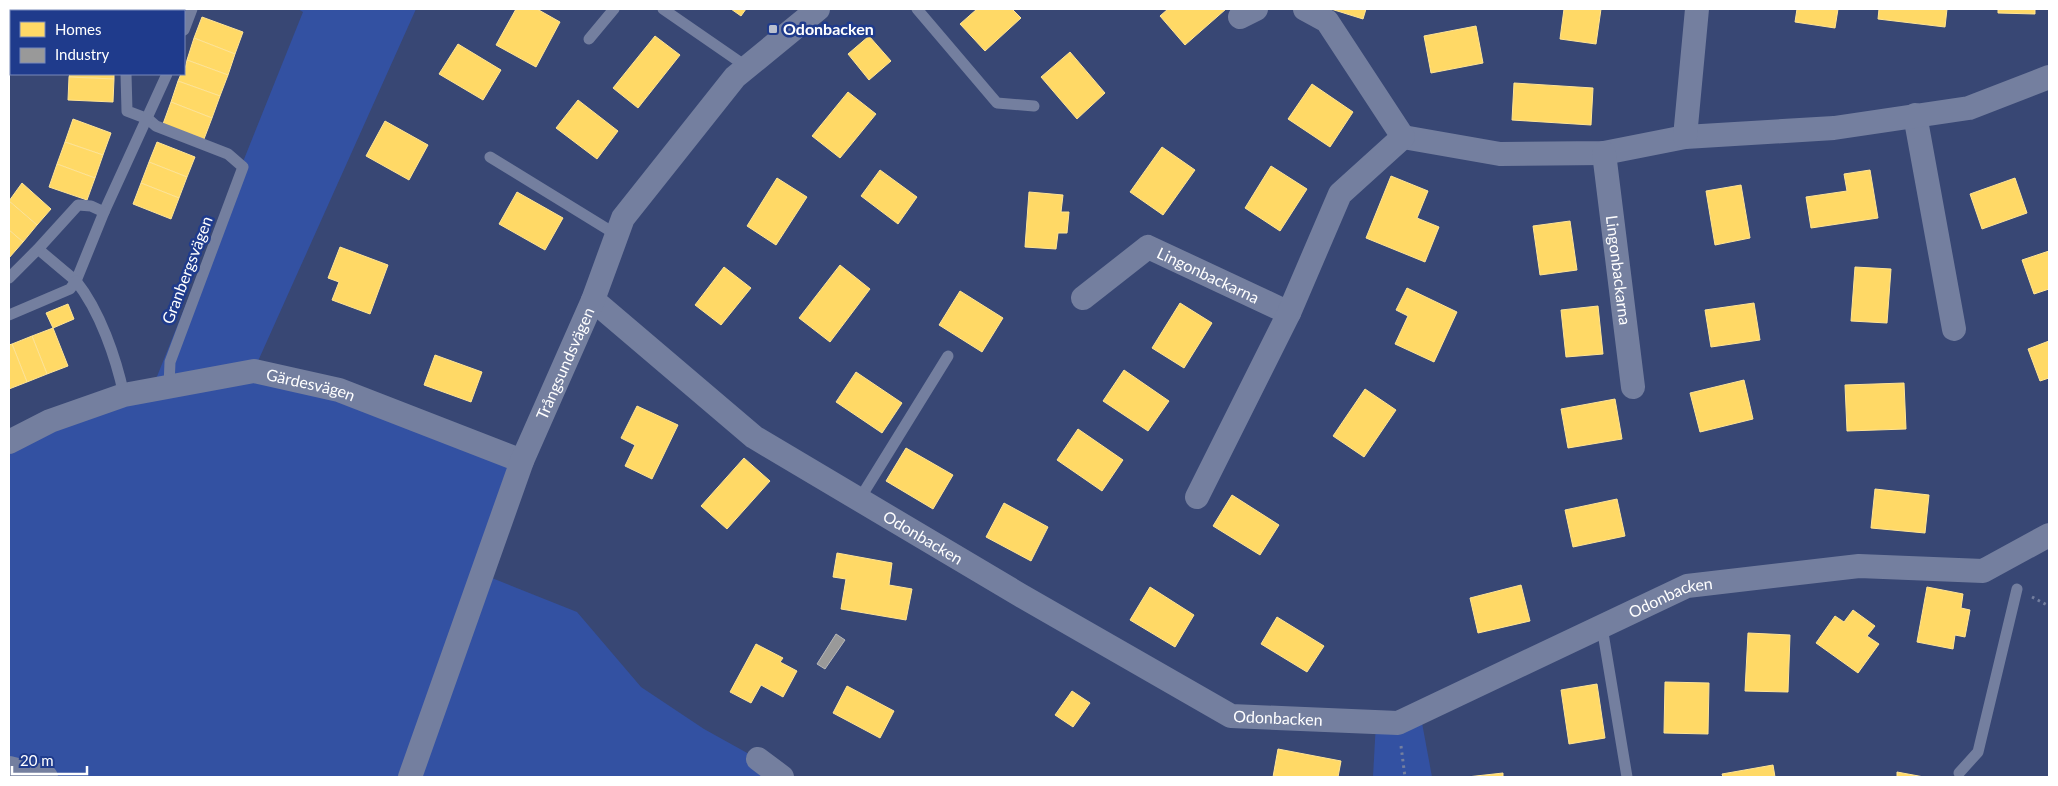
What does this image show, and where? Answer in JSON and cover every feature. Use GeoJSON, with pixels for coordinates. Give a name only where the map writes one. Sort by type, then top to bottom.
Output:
{"type":"FeatureCollection","features":[{"type":"Feature","properties":{"kind":"street","name":"Trångsundsvägen"},"geometry":{"type":"LineString","coordinates":[[410,777],[522,461],[593,300],[622,218],[735,77],[818,9]]}},
{"type":"Feature","properties":{"kind":"street"},"geometry":{"type":"LineString","coordinates":[[1305,9],[1327,21],[1403,137],[1500,154],[1604,153],[1685,137],[1834,128],[1969,108],[2049,78]]}},
{"type":"Feature","properties":{"kind":"street"},"geometry":{"type":"LineString","coordinates":[[1685,137],[1697,9]]}},
{"type":"Feature","properties":{"kind":"street"},"geometry":{"type":"LineString","coordinates":[[1915,115],[1954,329]]}},
{"type":"Feature","properties":{"kind":"street"},"geometry":{"type":"LineString","coordinates":[[1197,497],[1289,313],[1340,194],[1403,137]]}},
{"type":"Feature","properties":{"kind":"street","name":"Lingonbackarna"},"geometry":{"type":"LineString","coordinates":[[1604,153],[1633,387]]}},
{"type":"Feature","properties":{"kind":"street","name":"Lingonbackarna"},"geometry":{"type":"LineString","coordinates":[[1083,298],[1148,247],[1289,313]]}},
{"type":"Feature","properties":{"kind":"street","name":"Odonbacken"},"geometry":{"type":"LineString","coordinates":[[593,300],[754,437],[1231,716],[1398,723],[1687,586],[1859,566],[1983,571],[2049,535]]}},
{"type":"Feature","properties":{"kind":"street","name":"Gärdesvägen"},"geometry":{"type":"LineString","coordinates":[[9,442],[50,421],[124,396],[254,371],[339,390],[522,461]]}},
{"type":"Feature","properties":{"kind":"street"},"geometry":{"type":"LineString","coordinates":[[758,759],[782,777]]}},
{"type":"Feature","properties":{"kind":"street"},"geometry":{"type":"LineString","coordinates":[[9,768],[46,777]]}},
{"type":"Feature","properties":{"kind":"lane"},"geometry":{"type":"LineString","coordinates":[[185,27],[192,9]]}},
{"type":"Feature","properties":{"kind":"lane"},"geometry":{"type":"LineString","coordinates":[[589,39],[614,9]]}},
{"type":"Feature","properties":{"kind":"lane"},"geometry":{"type":"LineString","coordinates":[[663,9],[747,67]]}},
{"type":"Feature","properties":{"kind":"lane"},"geometry":{"type":"LineString","coordinates":[[917,9],[997,103],[1034,106]]}},
{"type":"Feature","properties":{"kind":"lane"},"geometry":{"type":"LineString","coordinates":[[126,75],[127,111],[148,119]]}},
{"type":"Feature","properties":{"kind":"lane"},"geometry":{"type":"LineString","coordinates":[[9,315],[70,288],[76,281],[116,183],[148,119],[167,75]]}},
{"type":"Feature","properties":{"kind":"lane","name":"Granbergsvägen"},"geometry":{"type":"LineString","coordinates":[[148,119],[156,126],[228,154],[243,167],[170,362],[169,386]]}},
{"type":"Feature","properties":{"kind":"lane"},"geometry":{"type":"LineString","coordinates":[[490,156],[617,235]]}},
{"type":"Feature","properties":{"kind":"lane"},"geometry":{"type":"LineString","coordinates":[[9,278],[78,205],[91,206],[104,212]]}},
{"type":"Feature","properties":{"kind":"lane"},"geometry":{"type":"LineString","coordinates":[[38,249],[76,281],[86,294],[118,365],[124,396]]}},
{"type":"Feature","properties":{"kind":"lane"},"geometry":{"type":"LineString","coordinates":[[859,500],[948,356]]}},
{"type":"Feature","properties":{"kind":"lane"},"geometry":{"type":"LineString","coordinates":[[1959,773],[1978,752],[2016,589]]}},
{"type":"Feature","properties":{"kind":"lane"},"geometry":{"type":"LineString","coordinates":[[1602,627],[1627,777]]}},
{"type":"Feature","properties":{"kind":"path"},"geometry":{"type":"LineString","coordinates":[[1398,723],[1405,777]]}},
{"type":"Feature","properties":{"kind":"shaded area"},"geometry":{"type":"Polygon","coordinates":[[[298,9],[416,9],[254,370],[522,461],[482,574],[577,612],[641,687],[704,729],[758,759],[782,777],[46,777],[9,768],[9,442],[152,389],[303,12],[298,9]]]}},
{"type":"Feature","properties":{"kind":"shaded area"},"geometry":{"type":"Polygon","coordinates":[[[1420,712],[1432,777],[1373,777],[1376,722],[1420,712]]]}},
{"type":"Feature","properties":{"kind":"building: Homes"},"geometry":{"type":"Polygon","coordinates":[[[516,9],[537,9],[560,22],[536,67],[496,45],[516,9]]]}},
{"type":"Feature","properties":{"kind":"building: Homes"},"geometry":{"type":"Polygon","coordinates":[[[731,9],[746,9],[741,16],[731,9]]]}},
{"type":"Feature","properties":{"kind":"building: Homes"},"geometry":{"type":"Polygon","coordinates":[[[977,9],[1012,9],[1021,18],[985,51],[960,24],[977,9]]]}},
{"type":"Feature","properties":{"kind":"building: Homes"},"geometry":{"type":"Polygon","coordinates":[[[1168,9],[1226,9],[1185,45],[1160,16],[1168,9]]]}},
{"type":"Feature","properties":{"kind":"building: Homes"},"geometry":{"type":"Polygon","coordinates":[[[1331,9],[1366,9],[1363,19],[1331,9]]]}},
{"type":"Feature","properties":{"kind":"building: Homes"},"geometry":{"type":"Polygon","coordinates":[[[1564,9],[1601,9],[1596,44],[1560,39],[1564,9]]]}},
{"type":"Feature","properties":{"kind":"building: Homes"},"geometry":{"type":"Polygon","coordinates":[[[1797,9],[1838,9],[1835,28],[1795,22],[1797,9]]]}},
{"type":"Feature","properties":{"kind":"building: Homes"},"geometry":{"type":"Polygon","coordinates":[[[1879,9],[1947,9],[1945,27],[1878,19],[1879,9]]]}},
{"type":"Feature","properties":{"kind":"building: Homes"},"geometry":{"type":"Polygon","coordinates":[[[1998,9],[2035,9],[2035,14],[1998,13],[1998,9]]]}},
{"type":"Feature","properties":{"kind":"building: Homes"},"geometry":{"type":"Polygon","coordinates":[[[202,17],[243,32],[235,54],[194,38],[202,17]]]}},
{"type":"Feature","properties":{"kind":"building: Homes"},"geometry":{"type":"Polygon","coordinates":[[[1476,26],[1483,63],[1431,73],[1424,36],[1476,26]]]}},
{"type":"Feature","properties":{"kind":"building: Homes"},"geometry":{"type":"Polygon","coordinates":[[[655,36],[680,55],[638,108],[613,88],[655,36]]]}},
{"type":"Feature","properties":{"kind":"building: Homes"},"geometry":{"type":"Polygon","coordinates":[[[869,36],[891,61],[869,80],[848,54],[869,36]]]}},
{"type":"Feature","properties":{"kind":"building: Homes"},"geometry":{"type":"Polygon","coordinates":[[[194,38],[235,54],[228,75],[187,60],[194,38]]]}},
{"type":"Feature","properties":{"kind":"building: Homes"},"geometry":{"type":"Polygon","coordinates":[[[458,44],[501,70],[483,100],[439,74],[458,44]]]}},
{"type":"Feature","properties":{"kind":"building: Homes"},"geometry":{"type":"Polygon","coordinates":[[[1070,52],[1105,93],[1077,119],[1041,77],[1070,52]]]}},
{"type":"Feature","properties":{"kind":"building: Homes"},"geometry":{"type":"Polygon","coordinates":[[[187,60],[228,75],[220,96],[178,81],[181,75],[185,75],[187,60]]]}},
{"type":"Feature","properties":{"kind":"building: Homes"},"geometry":{"type":"Polygon","coordinates":[[[70,75],[114,75],[114,79],[69,77],[70,75]]]}},
{"type":"Feature","properties":{"kind":"building: Homes"},"geometry":{"type":"Polygon","coordinates":[[[69,77],[114,79],[113,102],[68,100],[69,77]]]}},
{"type":"Feature","properties":{"kind":"building: Homes"},"geometry":{"type":"Polygon","coordinates":[[[178,81],[220,96],[212,118],[171,102],[178,81]]]}},
{"type":"Feature","properties":{"kind":"building: Homes"},"geometry":{"type":"Polygon","coordinates":[[[1514,83],[1593,88],[1591,125],[1512,120],[1514,83]]]}},
{"type":"Feature","properties":{"kind":"building: Homes"},"geometry":{"type":"Polygon","coordinates":[[[1312,84],[1353,112],[1330,147],[1288,119],[1312,84]]]}},
{"type":"Feature","properties":{"kind":"building: Homes"},"geometry":{"type":"Polygon","coordinates":[[[848,92],[876,114],[840,158],[812,136],[848,92]]]}},
{"type":"Feature","properties":{"kind":"building: Homes"},"geometry":{"type":"Polygon","coordinates":[[[578,100],[618,131],[597,159],[556,128],[578,100]]]}},
{"type":"Feature","properties":{"kind":"building: Homes"},"geometry":{"type":"Polygon","coordinates":[[[171,102],[212,118],[204,139],[163,124],[171,102]]]}},
{"type":"Feature","properties":{"kind":"building: Homes"},"geometry":{"type":"Polygon","coordinates":[[[73,119],[111,133],[103,155],[65,142],[73,119]]]}},
{"type":"Feature","properties":{"kind":"building: Homes"},"geometry":{"type":"Polygon","coordinates":[[[385,121],[428,145],[409,180],[366,156],[385,121]]]}},
{"type":"Feature","properties":{"kind":"building: Homes"},"geometry":{"type":"Polygon","coordinates":[[[65,142],[103,155],[95,178],[57,164],[65,142]]]}},
{"type":"Feature","properties":{"kind":"building: Homes"},"geometry":{"type":"Polygon","coordinates":[[[157,142],[195,157],[187,177],[149,162],[157,142]]]}},
{"type":"Feature","properties":{"kind":"building: Homes"},"geometry":{"type":"Polygon","coordinates":[[[1162,147],[1195,170],[1163,215],[1130,192],[1162,147]]]}},
{"type":"Feature","properties":{"kind":"building: Homes"},"geometry":{"type":"Polygon","coordinates":[[[149,162],[187,177],[179,198],[141,183],[149,162]]]}},
{"type":"Feature","properties":{"kind":"building: Homes"},"geometry":{"type":"Polygon","coordinates":[[[57,164],[95,178],[87,200],[49,187],[57,164]]]}},
{"type":"Feature","properties":{"kind":"building: Homes"},"geometry":{"type":"Polygon","coordinates":[[[1271,166],[1307,189],[1280,231],[1245,208],[1271,166]]]}},
{"type":"Feature","properties":{"kind":"building: Homes"},"geometry":{"type":"Polygon","coordinates":[[[880,170],[917,197],[898,224],[861,196],[880,170]]]}},
{"type":"Feature","properties":{"kind":"building: Homes"},"geometry":{"type":"Polygon","coordinates":[[[1870,170],[1878,218],[1811,228],[1806,197],[1847,191],[1844,174],[1870,170]]]}},
{"type":"Feature","properties":{"kind":"building: Homes"},"geometry":{"type":"Polygon","coordinates":[[[1391,176],[1428,191],[1417,218],[1439,227],[1425,262],[1366,238],[1391,176]]]}},
{"type":"Feature","properties":{"kind":"building: Homes"},"geometry":{"type":"Polygon","coordinates":[[[777,178],[807,197],[776,245],[747,226],[777,178]]]}},
{"type":"Feature","properties":{"kind":"building: Homes"},"geometry":{"type":"Polygon","coordinates":[[[2015,178],[2027,213],[1982,229],[1970,194],[2015,178]]]}},
{"type":"Feature","properties":{"kind":"building: Homes"},"geometry":{"type":"Polygon","coordinates":[[[22,183],[51,209],[37,225],[9,201],[22,183]]]}},
{"type":"Feature","properties":{"kind":"building: Homes"},"geometry":{"type":"Polygon","coordinates":[[[141,183],[179,198],[171,219],[133,204],[141,183]]]}},
{"type":"Feature","properties":{"kind":"building: Homes"},"geometry":{"type":"Polygon","coordinates":[[[1741,185],[1750,238],[1715,245],[1706,191],[1741,185]]]}},
{"type":"Feature","properties":{"kind":"building: Homes"},"geometry":{"type":"Polygon","coordinates":[[[517,192],[563,218],[545,250],[499,224],[517,192]]]}},
{"type":"Feature","properties":{"kind":"building: Homes"},"geometry":{"type":"Polygon","coordinates":[[[1029,192],[1063,195],[1061,212],[1069,212],[1067,233],[1058,233],[1056,249],[1025,247],[1029,192]]]}},
{"type":"Feature","properties":{"kind":"building: Homes"},"geometry":{"type":"Polygon","coordinates":[[[9,201],[37,225],[23,242],[9,230],[9,201]]]}},
{"type":"Feature","properties":{"kind":"building: Homes"},"geometry":{"type":"Polygon","coordinates":[[[1570,221],[1577,270],[1540,275],[1533,226],[1570,221]]]}},
{"type":"Feature","properties":{"kind":"building: Homes"},"geometry":{"type":"Polygon","coordinates":[[[9,230],[23,242],[9,258],[9,230]]]}},
{"type":"Feature","properties":{"kind":"building: Homes"},"geometry":{"type":"Polygon","coordinates":[[[340,247],[388,265],[370,314],[332,300],[339,282],[328,278],[340,247]]]}},
{"type":"Feature","properties":{"kind":"building: Homes"},"geometry":{"type":"Polygon","coordinates":[[[2049,251],[2049,289],[2034,294],[2022,260],[2049,251]]]}},
{"type":"Feature","properties":{"kind":"building: Homes"},"geometry":{"type":"Polygon","coordinates":[[[840,265],[870,289],[830,342],[799,318],[840,265]]]}},
{"type":"Feature","properties":{"kind":"building: Homes"},"geometry":{"type":"Polygon","coordinates":[[[724,267],[751,288],[721,325],[695,305],[724,267]]]}},
{"type":"Feature","properties":{"kind":"building: Homes"},"geometry":{"type":"Polygon","coordinates":[[[1855,267],[1891,269],[1887,323],[1851,321],[1855,267]]]}},
{"type":"Feature","properties":{"kind":"building: Homes"},"geometry":{"type":"Polygon","coordinates":[[[1407,288],[1457,312],[1434,362],[1395,344],[1408,316],[1396,310],[1407,288]]]}},
{"type":"Feature","properties":{"kind":"building: Homes"},"geometry":{"type":"Polygon","coordinates":[[[960,291],[1003,318],[982,352],[939,325],[960,291]]]}},
{"type":"Feature","properties":{"kind":"building: Homes"},"geometry":{"type":"Polygon","coordinates":[[[1180,303],[1212,323],[1184,368],[1152,348],[1180,303]]]}},
{"type":"Feature","properties":{"kind":"building: Homes"},"geometry":{"type":"Polygon","coordinates":[[[1754,303],[1760,340],[1711,347],[1705,310],[1754,303]]]}},
{"type":"Feature","properties":{"kind":"building: Homes"},"geometry":{"type":"Polygon","coordinates":[[[68,304],[74,319],[53,328],[46,313],[68,304]]]}},
{"type":"Feature","properties":{"kind":"building: Homes"},"geometry":{"type":"Polygon","coordinates":[[[1598,306],[1603,354],[1566,357],[1561,310],[1598,306]]]}},
{"type":"Feature","properties":{"kind":"building: Homes"},"geometry":{"type":"Polygon","coordinates":[[[53,328],[68,366],[47,374],[32,336],[53,328]]]}},
{"type":"Feature","properties":{"kind":"building: Homes"},"geometry":{"type":"Polygon","coordinates":[[[32,336],[47,374],[27,382],[12,344],[32,336]]]}},
{"type":"Feature","properties":{"kind":"building: Homes"},"geometry":{"type":"Polygon","coordinates":[[[2049,341],[2049,378],[2040,381],[2028,349],[2049,341]]]}},
{"type":"Feature","properties":{"kind":"building: Homes"},"geometry":{"type":"Polygon","coordinates":[[[12,344],[27,382],[9,389],[9,345],[12,344]]]}},
{"type":"Feature","properties":{"kind":"building: Homes"},"geometry":{"type":"Polygon","coordinates":[[[435,355],[482,372],[471,402],[424,385],[435,355]]]}},
{"type":"Feature","properties":{"kind":"building: Homes"},"geometry":{"type":"Polygon","coordinates":[[[1124,370],[1169,401],[1148,431],[1103,401],[1124,370]]]}},
{"type":"Feature","properties":{"kind":"building: Homes"},"geometry":{"type":"Polygon","coordinates":[[[856,372],[902,403],[882,433],[836,402],[856,372]]]}},
{"type":"Feature","properties":{"kind":"building: Homes"},"geometry":{"type":"Polygon","coordinates":[[[1744,380],[1753,419],[1700,432],[1690,393],[1744,380]]]}},
{"type":"Feature","properties":{"kind":"building: Homes"},"geometry":{"type":"Polygon","coordinates":[[[1904,383],[1906,429],[1847,431],[1845,385],[1904,383]]]}},
{"type":"Feature","properties":{"kind":"building: Homes"},"geometry":{"type":"Polygon","coordinates":[[[1365,389],[1396,410],[1364,457],[1333,436],[1365,389]]]}},
{"type":"Feature","properties":{"kind":"building: Homes"},"geometry":{"type":"Polygon","coordinates":[[[1615,399],[1622,439],[1568,448],[1561,409],[1615,399]]]}},
{"type":"Feature","properties":{"kind":"building: Homes"},"geometry":{"type":"Polygon","coordinates":[[[637,406],[678,425],[652,479],[625,466],[635,445],[621,438],[637,406]]]}},
{"type":"Feature","properties":{"kind":"building: Homes"},"geometry":{"type":"Polygon","coordinates":[[[1078,429],[1123,460],[1102,491],[1057,460],[1078,429]]]}},
{"type":"Feature","properties":{"kind":"building: Homes"},"geometry":{"type":"Polygon","coordinates":[[[906,448],[953,475],[933,509],[886,481],[906,448]]]}},
{"type":"Feature","properties":{"kind":"building: Homes"},"geometry":{"type":"Polygon","coordinates":[[[744,458],[770,481],[727,529],[701,506],[744,458]]]}},
{"type":"Feature","properties":{"kind":"building: Homes"},"geometry":{"type":"Polygon","coordinates":[[[1875,489],[1929,495],[1925,533],[1871,528],[1875,489]]]}},
{"type":"Feature","properties":{"kind":"building: Homes"},"geometry":{"type":"Polygon","coordinates":[[[1232,495],[1279,525],[1260,555],[1213,526],[1232,495]]]}},
{"type":"Feature","properties":{"kind":"building: Homes"},"geometry":{"type":"Polygon","coordinates":[[[1617,499],[1625,536],[1573,547],[1565,510],[1617,499]]]}},
{"type":"Feature","properties":{"kind":"building: Homes"},"geometry":{"type":"Polygon","coordinates":[[[1004,503],[1048,527],[1031,561],[986,537],[1004,503]]]}},
{"type":"Feature","properties":{"kind":"building: Homes"},"geometry":{"type":"Polygon","coordinates":[[[837,553],[892,563],[889,585],[912,589],[906,620],[841,609],[846,579],[833,577],[837,553]]]}},
{"type":"Feature","properties":{"kind":"building: Homes"},"geometry":{"type":"Polygon","coordinates":[[[1521,585],[1530,621],[1478,633],[1470,598],[1521,585]]]}},
{"type":"Feature","properties":{"kind":"building: Homes"},"geometry":{"type":"Polygon","coordinates":[[[1150,587],[1194,615],[1175,647],[1130,620],[1150,587]]]}},
{"type":"Feature","properties":{"kind":"building: Homes"},"geometry":{"type":"Polygon","coordinates":[[[1927,587],[1963,594],[1961,608],[1970,610],[1965,637],[1955,635],[1953,649],[1917,642],[1927,587]]]}},
{"type":"Feature","properties":{"kind":"building: Homes"},"geometry":{"type":"Polygon","coordinates":[[[1853,610],[1875,626],[1867,636],[1879,644],[1858,673],[1816,643],[1835,616],[1844,622],[1853,610]]]}},
{"type":"Feature","properties":{"kind":"building: Homes"},"geometry":{"type":"Polygon","coordinates":[[[1277,617],[1324,646],[1307,672],[1261,644],[1277,617]]]}},
{"type":"Feature","properties":{"kind":"building: Homes"},"geometry":{"type":"Polygon","coordinates":[[[1748,633],[1790,635],[1788,692],[1745,691],[1748,633]]]}},
{"type":"Feature","properties":{"kind":"building: Homes"},"geometry":{"type":"Polygon","coordinates":[[[756,644],[783,658],[780,662],[797,671],[783,697],[761,685],[751,703],[730,692],[756,644]]]}},
{"type":"Feature","properties":{"kind":"building: Homes"},"geometry":{"type":"Polygon","coordinates":[[[1665,682],[1709,683],[1708,734],[1664,733],[1665,682]]]}},
{"type":"Feature","properties":{"kind":"building: Homes"},"geometry":{"type":"Polygon","coordinates":[[[1597,684],[1605,738],[1569,744],[1561,690],[1597,684]]]}},
{"type":"Feature","properties":{"kind":"building: Homes"},"geometry":{"type":"Polygon","coordinates":[[[847,686],[894,711],[880,738],[833,713],[847,686]]]}},
{"type":"Feature","properties":{"kind":"building: Homes"},"geometry":{"type":"Polygon","coordinates":[[[1072,691],[1090,703],[1073,727],[1055,715],[1072,691]]]}},
{"type":"Feature","properties":{"kind":"building: Homes"},"geometry":{"type":"Polygon","coordinates":[[[1278,749],[1341,761],[1338,777],[1273,777],[1278,749]]]}},
{"type":"Feature","properties":{"kind":"building: Homes"},"geometry":{"type":"Polygon","coordinates":[[[1773,765],[1775,777],[1723,777],[1722,774],[1773,765]]]}},
{"type":"Feature","properties":{"kind":"building: Homes"},"geometry":{"type":"Polygon","coordinates":[[[1897,772],[1924,777],[1897,777],[1897,772]]]}},
{"type":"Feature","properties":{"kind":"building: Homes"},"geometry":{"type":"Polygon","coordinates":[[[1503,773],[1503,777],[1467,777],[1503,773]]]}},
{"type":"Feature","properties":{"kind":"building: Industry"},"geometry":{"type":"Polygon","coordinates":[[[836,634],[845,640],[825,669],[817,664],[836,634]]]}},
{"type":"Feature","properties":{"kind":"place","name":"Odonbacken"},"geometry":{"type":"Point","coordinates":[773,29]}}]}
